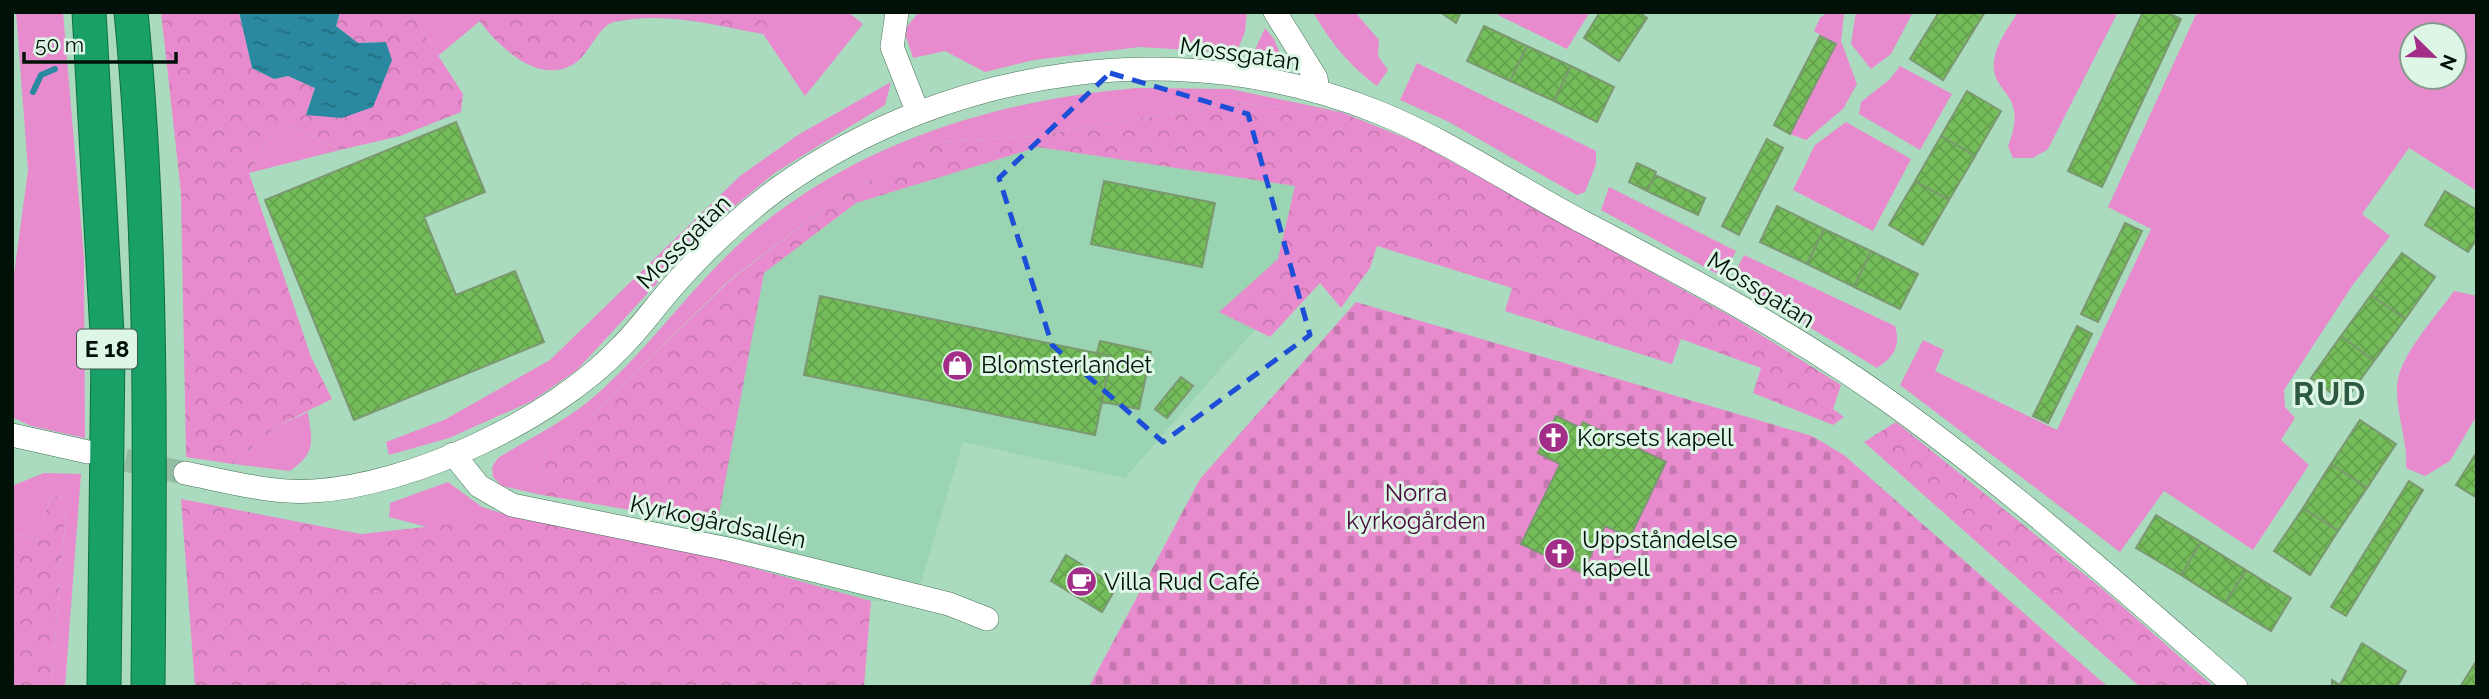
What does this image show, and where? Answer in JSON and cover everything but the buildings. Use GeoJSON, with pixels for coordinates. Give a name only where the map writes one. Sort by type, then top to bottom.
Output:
{"type":"FeatureCollection","features":[{"type":"Feature","properties":{"kind":"highway","name":"E 18"},"geometry":{"type":"LineString","coordinates":[[89,12],[107,351],[103,682]]}},
{"type":"Feature","properties":{"kind":"highway","name":"E 18"},"geometry":{"type":"LineString","coordinates":[[131,12],[144,156],[148,271],[148,687]]}},
{"type":"Feature","properties":{"kind":"highway"},"geometry":{"type":"LineString","coordinates":[[148,628],[161,687]]}},
{"type":"Feature","properties":{"kind":"street"},"geometry":{"type":"LineString","coordinates":[[897,12],[892,47],[918,113]]}},
{"type":"Feature","properties":{"kind":"street"},"geometry":{"type":"LineString","coordinates":[[1275,12],[1315,78],[1318,92]]}},
{"type":"Feature","properties":{"kind":"street","name":"Mossgatan"},"geometry":{"type":"LineString","coordinates":[[185,473],[307,492],[400,475],[453,454],[544,410],[585,381],[621,348],[684,274],[777,189],[840,149],[918,113],[983,90],[1046,77],[1136,69],[1183,69],[1222,73],[1318,92],[1381,113],[1684,274],[1862,383],[2003,487],[2236,687]]}},
{"type":"Feature","properties":{"kind":"street"},"geometry":{"type":"LineString","coordinates":[[12,435],[88,452]]}},
{"type":"Feature","properties":{"kind":"street","name":"Kyrkogårdsallén"},"geometry":{"type":"LineString","coordinates":[[453,454],[479,486],[512,505],[742,553],[949,604],[987,619]]}},
{"type":"Feature","properties":{"kind":"highlighted area"},"geometry":{"type":"Polygon","coordinates":[[[1110,73],[1248,114],[1310,335],[1163,442],[1052,345],[999,178],[1110,73]]]}},
{"type":"Feature","properties":{"kind":"shaded area"},"geometry":{"type":"Polygon","coordinates":[[[1038,147],[1295,186],[1264,319],[1125,478],[963,442],[915,603],[871,601],[710,556],[764,273],[856,203],[1038,147]]]}},
{"type":"Feature","properties":{"kind":"green space"},"geometry":{"type":"Polygon","coordinates":[[[16,12],[63,12],[84,258],[85,438],[31,426],[12,417],[12,289],[28,170],[16,12]]]}},
{"type":"Feature","properties":{"kind":"green space"},"geometry":{"type":"Polygon","coordinates":[[[161,12],[239,12],[252,68],[274,79],[288,76],[315,88],[306,115],[386,42],[358,43],[336,26],[340,12],[410,12],[463,94],[461,112],[400,136],[340,150],[284,122],[265,143],[249,173],[311,357],[332,399],[275,427],[233,464],[186,457],[181,193],[161,12]]]}},
{"type":"Feature","properties":{"kind":"green space"},"geometry":{"type":"Polygon","coordinates":[[[410,12],[473,12],[480,21],[438,56],[410,12]]]}},
{"type":"Feature","properties":{"kind":"green space"},"geometry":{"type":"Polygon","coordinates":[[[473,12],[790,12],[763,34],[670,19],[614,22],[604,28],[578,61],[563,69],[548,70],[533,67],[505,49],[473,12]]]}},
{"type":"Feature","properties":{"kind":"green space"},"geometry":{"type":"Polygon","coordinates":[[[790,12],[848,12],[863,24],[805,96],[763,34],[790,12]]]}},
{"type":"Feature","properties":{"kind":"green space"},"geometry":{"type":"Polygon","coordinates":[[[919,12],[1247,12],[1245,32],[1236,53],[1140,47],[1034,60],[985,72],[945,51],[913,58],[904,30],[919,12]]]}},
{"type":"Feature","properties":{"kind":"green space"},"geometry":{"type":"Polygon","coordinates":[[[1313,12],[1355,12],[1379,40],[1378,56],[1388,70],[1377,86],[1341,53],[1313,12]]]}},
{"type":"Feature","properties":{"kind":"green space"},"geometry":{"type":"Polygon","coordinates":[[[1499,12],[1590,12],[1567,49],[1498,15],[1499,12]]]}},
{"type":"Feature","properties":{"kind":"green space"},"geometry":{"type":"Polygon","coordinates":[[[1828,12],[1844,14],[1841,41],[1857,84],[1843,109],[1806,140],[1790,134],[1836,45],[1814,31],[1820,18],[1828,12]]]}},
{"type":"Feature","properties":{"kind":"green space"},"geometry":{"type":"Polygon","coordinates":[[[1856,12],[1913,12],[1891,54],[1871,69],[1851,44],[1856,12]]]}},
{"type":"Feature","properties":{"kind":"green space"},"geometry":{"type":"Polygon","coordinates":[[[2018,12],[2118,12],[2048,149],[2033,158],[2013,158],[2008,146],[2015,114],[1994,72],[1997,48],[2018,12]]]}},
{"type":"Feature","properties":{"kind":"green space"},"geometry":{"type":"Polygon","coordinates":[[[2197,12],[2477,12],[2477,191],[2409,148],[2362,214],[2390,236],[2352,286],[2284,390],[2285,407],[2295,418],[2281,440],[2309,465],[2253,550],[2164,491],[2120,552],[1900,385],[1923,340],[1944,350],[1935,371],[2057,430],[2151,229],[2108,207],[2197,12]]]}},
{"type":"Feature","properties":{"kind":"green space"},"geometry":{"type":"Polygon","coordinates":[[[1265,28],[1274,39],[1287,71],[1284,73],[1249,63],[1265,28]]]}},
{"type":"Feature","properties":{"kind":"green space"},"geometry":{"type":"Polygon","coordinates":[[[1417,63],[1596,151],[1596,164],[1585,192],[1577,195],[1449,122],[1400,100],[1417,63]]]}},
{"type":"Feature","properties":{"kind":"green space"},"geometry":{"type":"Polygon","coordinates":[[[1900,66],[1952,94],[1920,150],[1859,114],[1861,102],[1890,79],[1900,66]]]}},
{"type":"Feature","properties":{"kind":"green space"},"geometry":{"type":"Polygon","coordinates":[[[891,82],[885,105],[776,172],[707,229],[577,370],[532,401],[449,438],[389,455],[386,442],[444,420],[550,360],[740,176],[798,135],[891,82]]]}},
{"type":"Feature","properties":{"kind":"green space"},"geometry":{"type":"Polygon","coordinates":[[[1137,88],[1230,89],[1341,112],[1236,103],[1034,136],[940,142],[835,200],[727,282],[593,415],[546,449],[537,494],[502,486],[493,477],[492,467],[498,458],[573,413],[596,395],[747,237],[789,204],[834,176],[881,152],[980,116],[1032,103],[1137,88]]]}},
{"type":"Feature","properties":{"kind":"green space"},"geometry":{"type":"Polygon","coordinates":[[[1236,103],[1341,112],[1418,143],[1734,318],[1841,385],[1833,409],[1844,417],[1833,425],[1753,393],[1761,368],[1681,339],[1672,364],[1505,311],[1512,288],[1377,246],[1370,268],[1341,308],[1320,283],[1270,337],[1219,312],[1278,259],[1295,186],[1038,147],[856,203],[764,273],[717,525],[537,494],[546,449],[593,415],[728,282],[835,200],[940,142],[1034,136],[1236,103]]]}},
{"type":"Feature","properties":{"kind":"green space"},"geometry":{"type":"Polygon","coordinates":[[[284,122],[340,150],[249,173],[265,143],[284,122]]]}},
{"type":"Feature","properties":{"kind":"green space"},"geometry":{"type":"Polygon","coordinates":[[[1846,122],[1911,159],[1873,231],[1793,190],[1815,145],[1846,122]]]}},
{"type":"Feature","properties":{"kind":"green space"},"geometry":{"type":"Polygon","coordinates":[[[1609,187],[1736,251],[1723,277],[1601,210],[1609,187]]]}},
{"type":"Feature","properties":{"kind":"green space"},"geometry":{"type":"Polygon","coordinates":[[[1744,255],[1895,326],[1897,339],[1892,355],[1877,368],[1731,280],[1744,255]]]}},
{"type":"Feature","properties":{"kind":"green space"},"geometry":{"type":"Polygon","coordinates":[[[2454,291],[2477,296],[2477,415],[2450,461],[2425,476],[2406,468],[2397,387],[2399,375],[2411,350],[2454,291]]]}},
{"type":"Feature","properties":{"kind":"green space","name":"Norra kyrkogården"},"geometry":{"type":"Polygon","coordinates":[[[1356,302],[1812,436],[1844,455],[2108,687],[1089,687],[1200,479],[1356,302]]]}},
{"type":"Feature","properties":{"kind":"green space"},"geometry":{"type":"Polygon","coordinates":[[[308,412],[311,446],[305,458],[290,471],[233,464],[275,427],[308,412]]]}},
{"type":"Feature","properties":{"kind":"green space"},"geometry":{"type":"Polygon","coordinates":[[[1896,422],[2105,591],[2214,687],[2140,687],[1864,442],[1896,422]]]}},
{"type":"Feature","properties":{"kind":"green space"},"geometry":{"type":"Polygon","coordinates":[[[44,473],[81,474],[65,687],[51,687],[67,500],[51,495],[38,539],[12,533],[12,486],[44,473]]]}},
{"type":"Feature","properties":{"kind":"green space"},"geometry":{"type":"Polygon","coordinates":[[[448,482],[482,507],[514,517],[431,528],[389,517],[390,503],[448,482]]]}},
{"type":"Feature","properties":{"kind":"green space"},"geometry":{"type":"Polygon","coordinates":[[[51,495],[67,500],[51,687],[12,687],[12,533],[38,539],[51,495]]]}},
{"type":"Feature","properties":{"kind":"green space"},"geometry":{"type":"Polygon","coordinates":[[[181,499],[361,534],[514,517],[710,556],[871,601],[864,686],[195,687],[181,499]]]}},
{"type":"Feature","properties":{"kind":"water"},"geometry":{"type":"Polygon","coordinates":[[[239,12],[340,12],[336,26],[358,43],[386,42],[392,60],[373,107],[342,118],[306,115],[315,88],[288,76],[274,79],[252,68],[239,12]]]}},
{"type":"Feature","properties":{"kind":"waterway"},"geometry":{"type":"LineString","coordinates":[[33,92],[41,75],[55,69]]}},
{"type":"Feature","properties":{"kind":"tunnel"},"geometry":{"type":"LineString","coordinates":[[92,453],[185,473]]}},
{"type":"Feature","properties":{"kind":"place","name":"Blomsterlandet"},"geometry":{"type":"Point","coordinates":[958,365]}},
{"type":"Feature","properties":{"kind":"place","name":"Korsets kapell"},"geometry":{"type":"Point","coordinates":[1554,438]}},
{"type":"Feature","properties":{"kind":"place","name":"Uppståndelse kapell"},"geometry":{"type":"Point","coordinates":[1559,554]}},
{"type":"Feature","properties":{"kind":"place","name":"Villa Rud Café"},"geometry":{"type":"Point","coordinates":[1081,582]}},
{"type":"Feature","properties":{"kind":"district","name":"RUD"},"geometry":{"type":"Point","coordinates":[2330,394]}}]}
